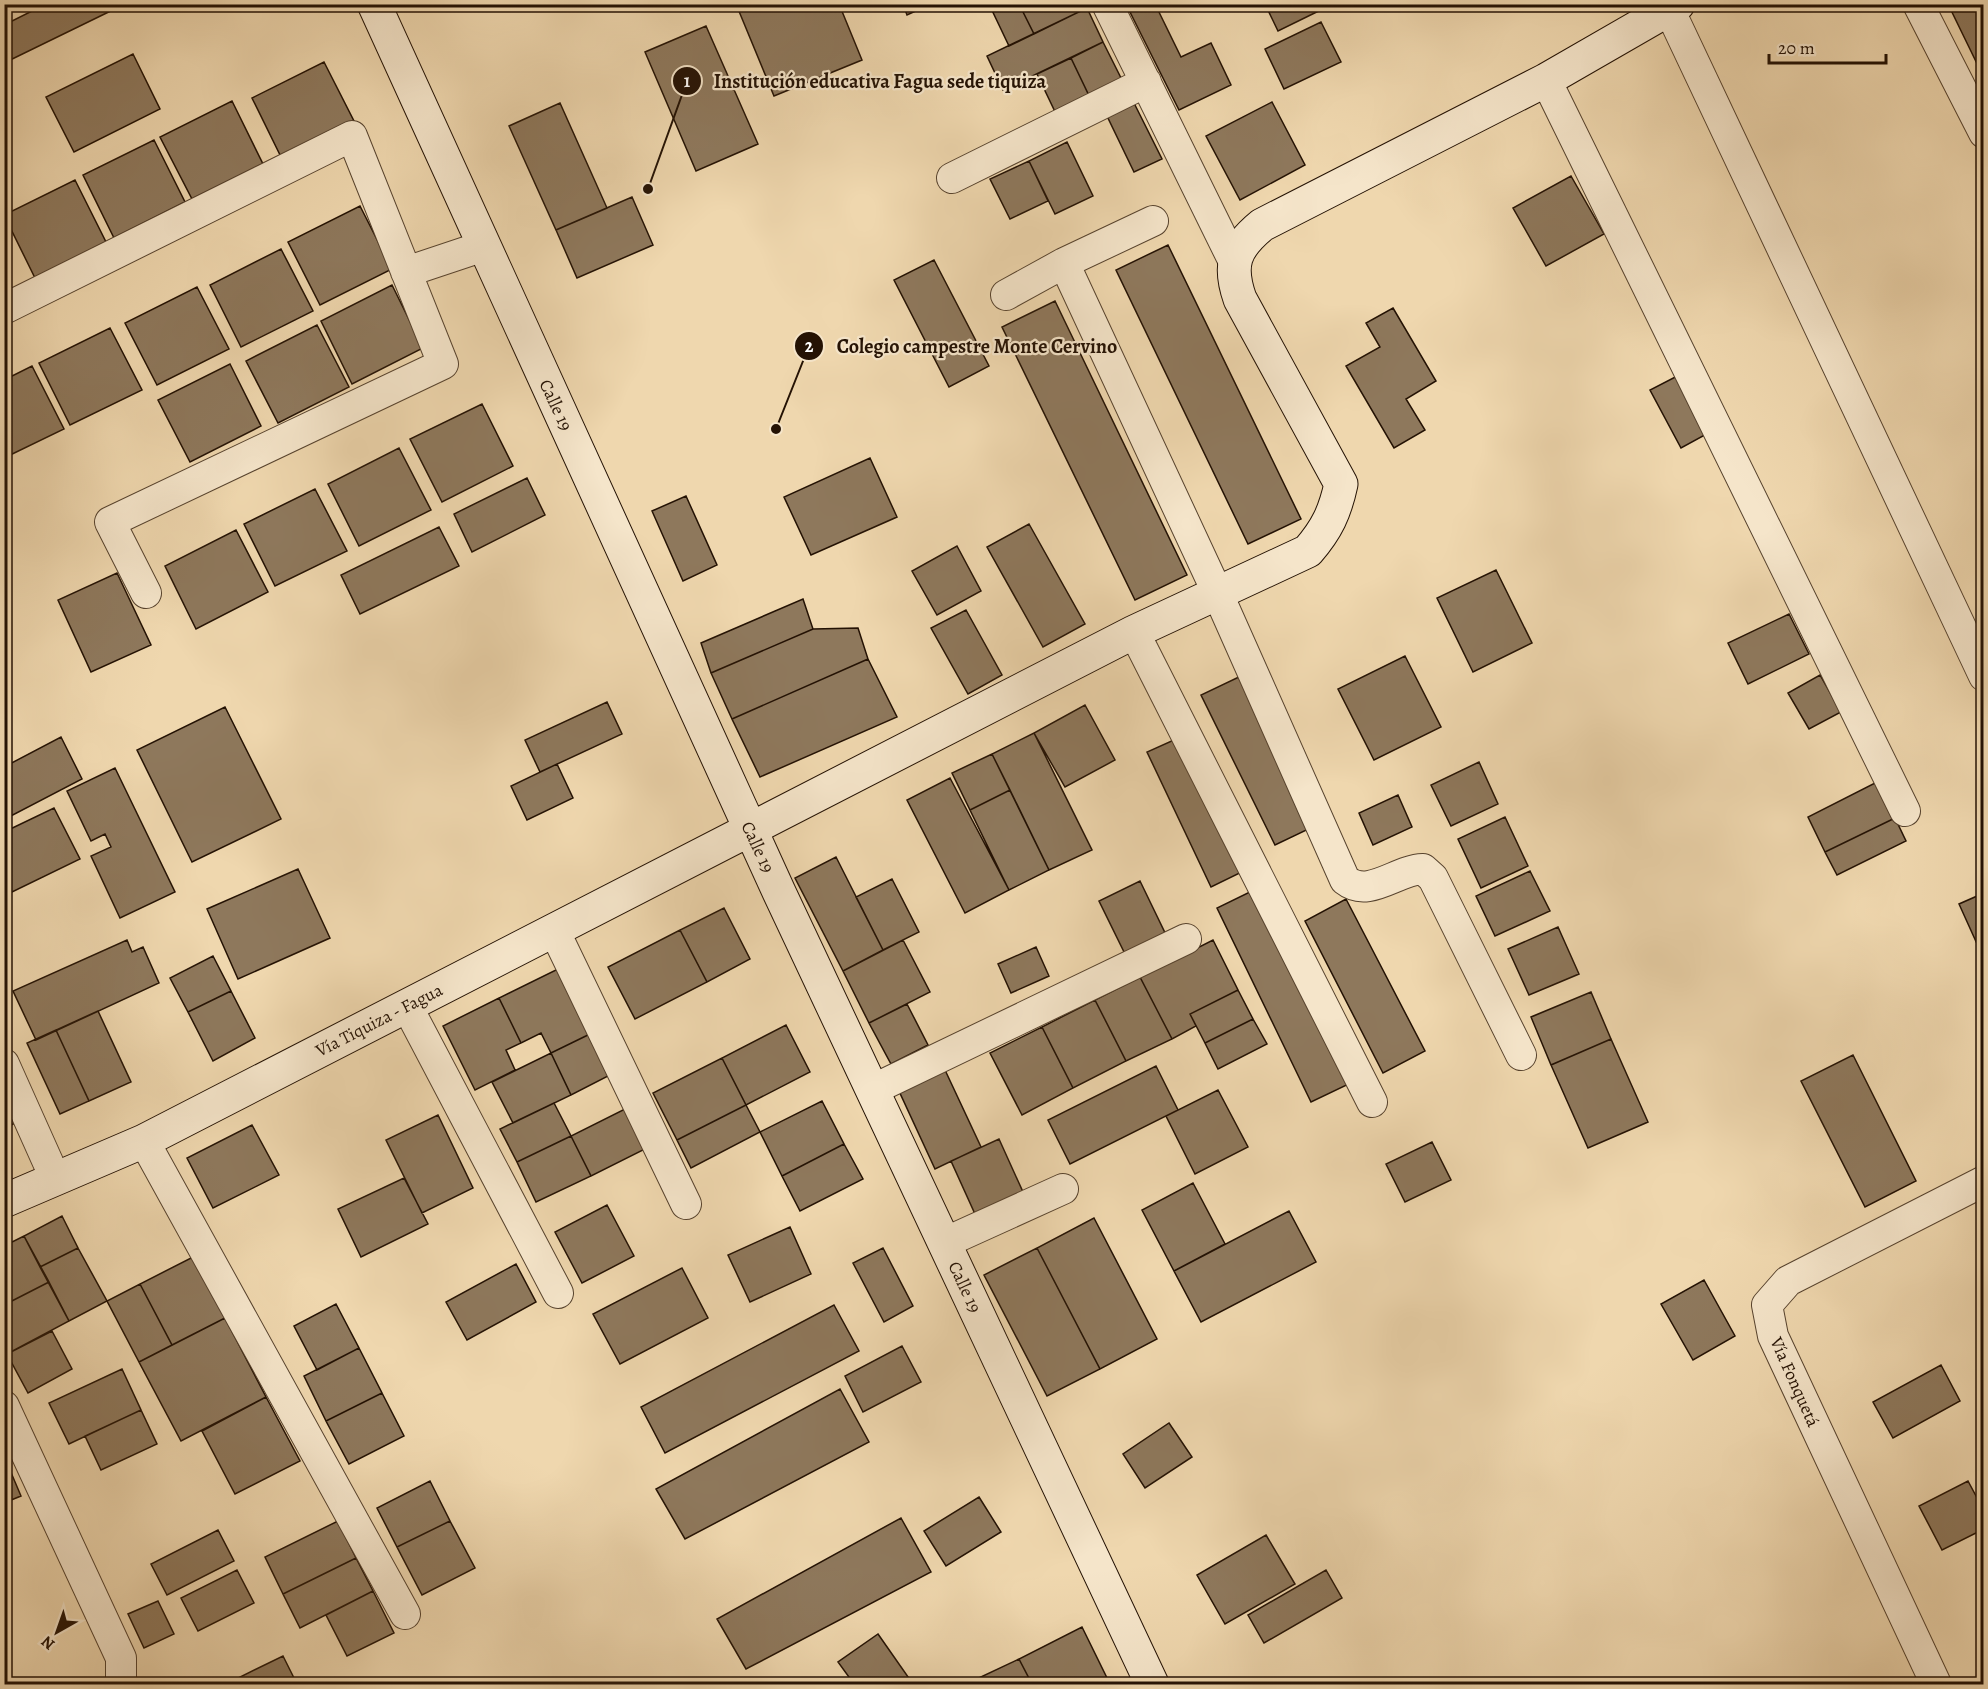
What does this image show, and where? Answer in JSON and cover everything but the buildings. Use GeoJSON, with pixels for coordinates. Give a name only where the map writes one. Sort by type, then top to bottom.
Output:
{"type":"FeatureCollection","features":[{"type":"Feature","properties":{"kind":"street","name":"Calle 19"},"geometry":{"type":"LineString","coordinates":[[374,4],[750,829],[1152,1684]]}},
{"type":"Feature","properties":{"kind":"street"},"geometry":{"type":"LineString","coordinates":[[1107,4],[1203,205],[1234,262]]}},
{"type":"Feature","properties":{"kind":"street"},"geometry":{"type":"LineString","coordinates":[[1918,4],[1983,133]]}},
{"type":"Feature","properties":{"kind":"street"},"geometry":{"type":"LineString","coordinates":[[1234,262],[1245,239],[1262,225],[1546,80],[1674,7],[1983,676]]}},
{"type":"Feature","properties":{"kind":"street"},"geometry":{"type":"LineString","coordinates":[[1546,80],[1905,811]]}},
{"type":"Feature","properties":{"kind":"street"},"geometry":{"type":"LineString","coordinates":[[952,178],[1146,82]]}},
{"type":"Feature","properties":{"kind":"street"},"geometry":{"type":"LineString","coordinates":[[4,306],[6,309],[352,136],[443,364],[110,522],[146,593]]}},
{"type":"Feature","properties":{"kind":"street"},"geometry":{"type":"LineString","coordinates":[[1005,296],[1064,263],[1153,221]]}},
{"type":"Feature","properties":{"kind":"street"},"geometry":{"type":"LineString","coordinates":[[406,272],[484,246]]}},
{"type":"Feature","properties":{"kind":"street","name":"Vía Tiquiza - Fagua"},"geometry":{"type":"LineString","coordinates":[[4,1201],[144,1141],[1134,632],[1308,551],[1326,530],[1335,511],[1341,484],[1240,299],[1234,280],[1234,262]]}},
{"type":"Feature","properties":{"kind":"street"},"geometry":{"type":"LineString","coordinates":[[1064,263],[1217,592],[1345,880],[1353,886],[1365,888],[1411,869],[1423,869],[1433,878],[1521,1055]]}},
{"type":"Feature","properties":{"kind":"street"},"geometry":{"type":"LineString","coordinates":[[1134,632],[1372,1102]]}},
{"type":"Feature","properties":{"kind":"street"},"geometry":{"type":"LineString","coordinates":[[554,930],[686,1204]]}},
{"type":"Feature","properties":{"kind":"street"},"geometry":{"type":"LineString","coordinates":[[872,1090],[1186,939]]}},
{"type":"Feature","properties":{"kind":"street"},"geometry":{"type":"LineString","coordinates":[[407,1006],[558,1293]]}},
{"type":"Feature","properties":{"kind":"street"},"geometry":{"type":"LineString","coordinates":[[4,1064],[54,1178]]}},
{"type":"Feature","properties":{"kind":"street"},"geometry":{"type":"LineString","coordinates":[[144,1141],[405,1614]]}},
{"type":"Feature","properties":{"kind":"street","name":"Vía Fonquetá"},"geometry":{"type":"LineString","coordinates":[[1936,1684],[1773,1336],[1767,1305],[1788,1281],[1983,1181]]}},
{"type":"Feature","properties":{"kind":"street"},"geometry":{"type":"LineString","coordinates":[[944,1243],[1063,1189]]}},
{"type":"Feature","properties":{"kind":"street"},"geometry":{"type":"LineString","coordinates":[[4,1406],[121,1658],[121,1684]]}},
{"type":"Feature","properties":{"kind":"place","name":"Institución educativa Fagua sede tiquiza"},"geometry":{"type":"Point","coordinates":[648,189]}},
{"type":"Feature","properties":{"kind":"place","name":"Colegio campestre Monte Cervino"},"geometry":{"type":"Point","coordinates":[776,429]}}]}
